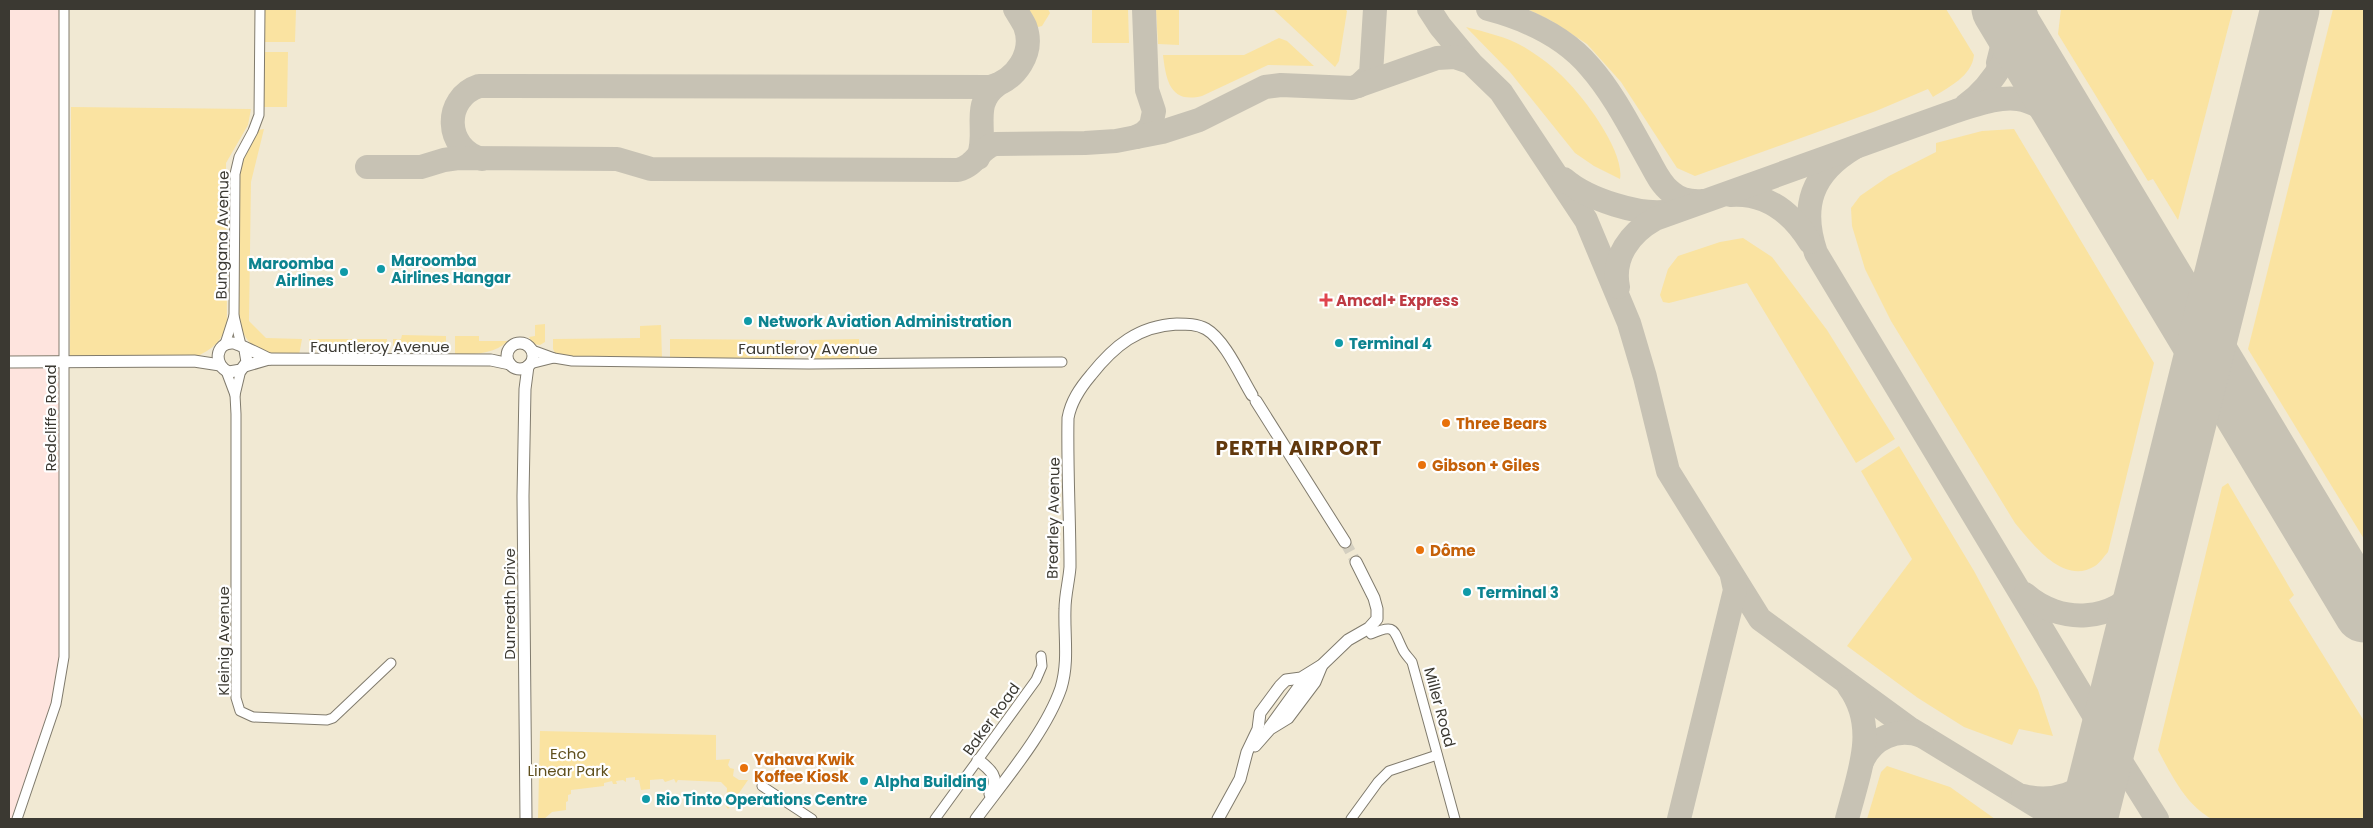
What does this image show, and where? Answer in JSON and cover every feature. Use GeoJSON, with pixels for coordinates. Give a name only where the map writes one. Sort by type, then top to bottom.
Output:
{"type":"FeatureCollection","features":[{"type":"Feature","properties":{"kind":"main road","name":"Brearley Avenue"},"geometry":{"type":"LineString","coordinates":[[976,819],[1025,752],[1047,717],[1060,690],[1065,674],[1067,654],[1064,610],[1070,570],[1068,418],[1075,397],[1117,345],[1136,334],[1156,327],[1184,324],[1205,328],[1217,338],[1345,542]]}},
{"type":"Feature","properties":{"kind":"main road"},"geometry":{"type":"LineString","coordinates":[[9,362],[194,361],[223,368],[232,373],[243,368],[248,358],[243,348],[233,343],[194,361]]}},
{"type":"Feature","properties":{"kind":"main road"},"geometry":{"type":"LineString","coordinates":[[520,343],[527,345],[532,350],[532,359],[529,365],[522,368],[512,366],[508,358],[508,351],[514,345],[520,343]]}},
{"type":"Feature","properties":{"kind":"main road"},"geometry":{"type":"LineString","coordinates":[[222,347],[218,358],[223,368]]}},
{"type":"Feature","properties":{"kind":"main road","name":"Fauntleroy Avenue"},"geometry":{"type":"LineString","coordinates":[[243,348],[269,359]]}},
{"type":"Feature","properties":{"kind":"main road","name":"Fauntleroy Avenue"},"geometry":{"type":"LineString","coordinates":[[491,360],[508,351]]}},
{"type":"Feature","properties":{"kind":"main road","name":"Fauntleroy Avenue"},"geometry":{"type":"LineString","coordinates":[[243,368],[269,359],[491,360],[512,366]]}},
{"type":"Feature","properties":{"kind":"main road","name":"Dunreath Drive"},"geometry":{"type":"LineString","coordinates":[[526,819],[523,504],[524,389],[529,365]]}},
{"type":"Feature","properties":{"kind":"main road","name":"Dunreath Drive"},"geometry":{"type":"LineString","coordinates":[[512,366],[524,389]]}},
{"type":"Feature","properties":{"kind":"main road"},"geometry":{"type":"LineString","coordinates":[[1218,819],[1234,791],[1249,747],[1263,733],[1297,690],[1319,671],[1348,640],[1369,628],[1377,619],[1378,609],[1374,598],[1356,562]]}},
{"type":"Feature","properties":{"kind":"main road"},"geometry":{"type":"LineString","coordinates":[[1263,733],[1260,713],[1280,686],[1286,680],[1298,679],[1319,671]]}},
{"type":"Feature","properties":{"kind":"main road"},"geometry":{"type":"LineString","coordinates":[[1245,760],[1298,679]]}},
{"type":"Feature","properties":{"kind":"main road"},"geometry":{"type":"LineString","coordinates":[[976,819],[981,806],[993,789],[995,781],[989,768],[978,760]]}},
{"type":"Feature","properties":{"kind":"street","name":"Redcliffe Road"},"geometry":{"type":"LineString","coordinates":[[17,819],[56,704],[63,672],[64,9]]}},
{"type":"Feature","properties":{"kind":"street","name":"Bungana Avenue"},"geometry":{"type":"LineString","coordinates":[[243,348],[234,316],[234,181],[239,157],[259,115],[260,9]]}},
{"type":"Feature","properties":{"kind":"street","name":"Bungana Avenue"},"geometry":{"type":"LineString","coordinates":[[222,347],[234,316]]}},
{"type":"Feature","properties":{"kind":"street","name":"Fauntleroy Avenue"},"geometry":{"type":"LineString","coordinates":[[532,350],[554,358],[572,361],[809,364],[1062,362]]}},
{"type":"Feature","properties":{"kind":"street","name":"Fauntleroy Avenue"},"geometry":{"type":"LineString","coordinates":[[529,365],[554,358]]}},
{"type":"Feature","properties":{"kind":"street","name":"Kleinig Avenue"},"geometry":{"type":"LineString","coordinates":[[223,368],[235,395]]}},
{"type":"Feature","properties":{"kind":"street","name":"Kleinig Avenue"},"geometry":{"type":"LineString","coordinates":[[243,368],[235,395],[236,698],[240,711],[253,717],[327,720],[333,718],[390,663]]}},
{"type":"Feature","properties":{"kind":"street","name":"Miller Road"},"geometry":{"type":"LineString","coordinates":[[1372,634],[1384,628],[1391,629],[1399,638],[1403,650],[1412,662],[1455,819]]}},
{"type":"Feature","properties":{"kind":"street","name":"Baker Road"},"geometry":{"type":"LineString","coordinates":[[935,819],[1036,680],[1042,666],[1040,656]]}},
{"type":"Feature","properties":{"kind":"street"},"geometry":{"type":"LineString","coordinates":[[1351,819],[1378,782],[1389,771],[1437,755]]}},
{"type":"Feature","properties":{"kind":"street"},"geometry":{"type":"LineString","coordinates":[[762,786],[812,819]]}},
{"type":"Feature","properties":{"kind":"shaded area"},"geometry":{"type":"Polygon","coordinates":[[[9,9],[64,9],[63,672],[17,819],[9,819],[9,9]]]}},
{"type":"Feature","properties":{"kind":"shaded area","name":"PERTH AIRPORT"},"geometry":{"type":"Polygon","coordinates":[[[64,9],[2364,9],[2364,819],[17,819],[64,9]]]}},
{"type":"Feature","properties":{"kind":"green space"},"geometry":{"type":"Polygon","coordinates":[[[264,9],[296,9],[295,42],[264,42],[264,9]]]}},
{"type":"Feature","properties":{"kind":"green space"},"geometry":{"type":"Polygon","coordinates":[[[1027,9],[1048,9],[1050,13],[1042,26],[1038,27],[1027,9]]]}},
{"type":"Feature","properties":{"kind":"green space"},"geometry":{"type":"Polygon","coordinates":[[[1092,9],[1128,9],[1129,43],[1092,43],[1092,9]]]}},
{"type":"Feature","properties":{"kind":"green space"},"geometry":{"type":"Polygon","coordinates":[[[1156,9],[1179,9],[1179,45],[1158,44],[1156,9]]]}},
{"type":"Feature","properties":{"kind":"green space"},"geometry":{"type":"Polygon","coordinates":[[[1273,9],[1345,9],[1347,11],[1339,61],[1335,67],[1273,9]]]}},
{"type":"Feature","properties":{"kind":"green space"},"geometry":{"type":"Polygon","coordinates":[[[1527,9],[1946,9],[1974,55],[1969,69],[1964,75],[1933,97],[1928,89],[1876,111],[1695,176],[1677,168],[1621,82],[1587,44],[1550,20],[1527,9]]]}},
{"type":"Feature","properties":{"kind":"green space"},"geometry":{"type":"Polygon","coordinates":[[[2061,9],[2233,9],[2178,220],[2153,179],[2148,181],[2058,34],[2061,9]]]}},
{"type":"Feature","properties":{"kind":"green space"},"geometry":{"type":"Polygon","coordinates":[[[2333,9],[2364,9],[2364,539],[2248,349],[2333,9]]]}},
{"type":"Feature","properties":{"kind":"green space"},"geometry":{"type":"Polygon","coordinates":[[[1466,27],[1517,43],[1541,58],[1561,75],[1602,126],[1616,155],[1620,168],[1620,179],[1594,166],[1575,153],[1510,72],[1466,27]]]}},
{"type":"Feature","properties":{"kind":"green space"},"geometry":{"type":"Polygon","coordinates":[[[1279,38],[1287,41],[1314,66],[1268,65],[1202,96],[1191,98],[1176,93],[1168,81],[1163,55],[1244,55],[1279,38]]]}},
{"type":"Feature","properties":{"kind":"green space"},"geometry":{"type":"Polygon","coordinates":[[[264,52],[288,52],[287,107],[263,107],[264,52]]]}},
{"type":"Feature","properties":{"kind":"green space"},"geometry":{"type":"Polygon","coordinates":[[[71,107],[251,109],[248,125],[226,163],[227,325],[216,344],[198,356],[70,357],[71,107]]]}},
{"type":"Feature","properties":{"kind":"green space"},"geometry":{"type":"Polygon","coordinates":[[[264,129],[251,182],[249,321],[266,338],[302,339],[299,355],[277,354],[260,350],[247,339],[238,318],[238,177],[252,141],[258,130],[264,129]]]}},
{"type":"Feature","properties":{"kind":"green space"},"geometry":{"type":"Polygon","coordinates":[[[2014,129],[2154,363],[2108,552],[2097,565],[2083,571],[2071,571],[2049,560],[2015,523],[1891,321],[1865,269],[1852,226],[1851,208],[1860,196],[1889,176],[1936,152],[1936,143],[1982,131],[2014,129]]]}},
{"type":"Feature","properties":{"kind":"green space"},"geometry":{"type":"Polygon","coordinates":[[[1743,238],[1772,257],[1827,330],[1895,439],[1856,463],[1747,283],[1669,303],[1663,302],[1660,295],[1668,269],[1678,256],[1720,242],[1743,238]]]}},
{"type":"Feature","properties":{"kind":"green space"},"geometry":{"type":"Polygon","coordinates":[[[545,324],[545,342],[540,345],[533,344],[529,337],[535,336],[535,325],[545,324]]]}},
{"type":"Feature","properties":{"kind":"green space"},"geometry":{"type":"Polygon","coordinates":[[[661,325],[662,359],[562,357],[556,355],[553,349],[553,339],[640,338],[640,326],[661,325]]]}},
{"type":"Feature","properties":{"kind":"green space"},"geometry":{"type":"Polygon","coordinates":[[[402,335],[446,336],[446,353],[428,348],[393,346],[393,339],[401,339],[402,335]]]}},
{"type":"Feature","properties":{"kind":"green space"},"geometry":{"type":"Polygon","coordinates":[[[455,336],[479,336],[479,341],[508,341],[490,351],[476,354],[455,354],[455,336]]]}},
{"type":"Feature","properties":{"kind":"green space"},"geometry":{"type":"Polygon","coordinates":[[[309,339],[387,339],[386,347],[309,348],[309,339]]]}},
{"type":"Feature","properties":{"kind":"green space"},"geometry":{"type":"Polygon","coordinates":[[[670,339],[796,340],[794,360],[670,359],[670,339]]]}},
{"type":"Feature","properties":{"kind":"green space"},"geometry":{"type":"Polygon","coordinates":[[[859,339],[859,363],[809,364],[809,340],[859,339]]]}},
{"type":"Feature","properties":{"kind":"green space"},"geometry":{"type":"Polygon","coordinates":[[[1899,446],[1974,571],[2038,690],[2053,736],[2019,729],[2012,745],[1964,727],[1918,698],[1847,646],[1912,559],[1861,471],[1899,446]]]}},
{"type":"Feature","properties":{"kind":"green space"},"geometry":{"type":"Polygon","coordinates":[[[2228,483],[2294,595],[2289,600],[2364,721],[2364,819],[2212,819],[2187,798],[2174,780],[2158,750],[2222,487],[2228,483]]]}},
{"type":"Feature","properties":{"kind":"green space","name":"Echo Linear Park"},"geometry":{"type":"Polygon","coordinates":[[[540,731],[716,735],[716,760],[730,759],[728,765],[734,769],[733,776],[739,780],[748,780],[728,809],[726,806],[727,788],[721,782],[678,780],[676,783],[674,779],[665,782],[663,779],[650,780],[650,789],[641,790],[639,780],[635,780],[635,777],[626,778],[626,782],[623,780],[616,781],[617,784],[613,784],[612,781],[604,783],[604,786],[571,790],[571,794],[568,795],[568,801],[566,802],[566,810],[552,812],[544,819],[538,819],[540,731]]]}},
{"type":"Feature","properties":{"kind":"green space"},"geometry":{"type":"Polygon","coordinates":[[[1887,766],[1950,787],[1995,819],[1867,819],[1881,772],[1887,766]]]}},
{"type":"Feature","properties":{"kind":"taxiway"},"geometry":{"type":"LineString","coordinates":[[482,159],[469,153],[460,145],[455,135],[453,123],[454,112],[459,101],[467,92],[479,86],[990,87],[1008,78],[1015,72],[1025,55],[1027,46],[1025,26],[1015,9]]}},
{"type":"Feature","properties":{"kind":"taxiway"},"geometry":{"type":"LineString","coordinates":[[1136,137],[1144,133],[1151,126],[1154,111],[1147,90],[1144,9]]}},
{"type":"Feature","properties":{"kind":"taxiway"},"geometry":{"type":"LineString","coordinates":[[1358,86],[1371,74],[1375,9]]}},
{"type":"Feature","properties":{"kind":"taxiway"},"geometry":{"type":"LineString","coordinates":[[1429,9],[1440,26],[1470,62]]}},
{"type":"Feature","properties":{"kind":"taxiway"},"geometry":{"type":"LineString","coordinates":[[1488,9],[1544,30],[1580,56],[1614,99],[1667,189],[1682,199],[1703,201]]}},
{"type":"Feature","properties":{"kind":"taxiway"},"geometry":{"type":"LineString","coordinates":[[1966,105],[1987,86],[1996,74],[2016,36],[2024,9]]}},
{"type":"Feature","properties":{"kind":"taxiway"},"geometry":{"type":"LineString","coordinates":[[1998,63],[2002,47],[2002,10]]}},
{"type":"Feature","properties":{"kind":"taxiway"},"geometry":{"type":"LineString","coordinates":[[2026,15],[2026,26],[2033,57],[2053,95]]}},
{"type":"Feature","properties":{"kind":"taxiway"},"geometry":{"type":"LineString","coordinates":[[367,167],[421,167],[458,158],[617,159],[651,169],[958,170],[969,165],[985,149],[995,144],[1116,141],[1162,132],[1199,120],[1265,87],[1281,85],[1352,88],[1437,58],[1455,57],[1470,62],[1501,92],[1586,220],[1629,323],[1645,377],[1668,471],[1760,619],[1909,728],[2058,819]]}},
{"type":"Feature","properties":{"kind":"taxiway"},"geometry":{"type":"LineString","coordinates":[[978,158],[981,148],[984,101],[997,85]]}},
{"type":"Feature","properties":{"kind":"taxiway"},"geometry":{"type":"LineString","coordinates":[[1618,287],[1617,276],[1620,256],[1638,231],[1655,219],[1956,111],[1992,101],[2018,99],[2043,108],[2074,130]]}},
{"type":"Feature","properties":{"kind":"taxiway"},"geometry":{"type":"LineString","coordinates":[[1854,148],[1828,168],[1813,192],[1809,220],[1816,253],[2108,741],[2157,819]]}},
{"type":"Feature","properties":{"kind":"taxiway"},"geometry":{"type":"LineString","coordinates":[[1564,179],[1586,193],[1615,205],[1645,211],[1671,211]]}},
{"type":"Feature","properties":{"kind":"taxiway"},"geometry":{"type":"LineString","coordinates":[[1730,195],[1756,197],[1777,206],[1795,222],[1810,242]]}},
{"type":"Feature","properties":{"kind":"taxiway"},"geometry":{"type":"LineString","coordinates":[[2025,594],[2039,604],[2054,611],[2070,615],[2102,612],[2117,606],[2130,597],[2142,584],[2149,571],[2156,548]]}},
{"type":"Feature","properties":{"kind":"taxiway"},"geometry":{"type":"LineString","coordinates":[[1679,819],[1735,590],[1732,576]]}},
{"type":"Feature","properties":{"kind":"taxiway"},"geometry":{"type":"LineString","coordinates":[[1847,819],[1860,769],[1864,735],[1863,719],[1858,703],[1849,687]]}},
{"type":"Feature","properties":{"kind":"taxiway"},"geometry":{"type":"LineString","coordinates":[[1862,762],[1872,747],[1886,737],[1903,733],[1922,736]]}},
{"type":"Feature","properties":{"kind":"taxiway"},"geometry":{"type":"LineString","coordinates":[[2023,796],[2034,798],[2056,797],[2076,791],[2085,785],[2093,777],[2101,764],[2109,738]]}},
{"type":"Feature","properties":{"kind":"runway"},"geometry":{"type":"LineString","coordinates":[[2001,9],[2364,613]]}},
{"type":"Feature","properties":{"kind":"runway"},"geometry":{"type":"LineString","coordinates":[[2088,819],[2290,9]]}},
{"type":"Feature","properties":{"kind":"tunnel"},"geometry":{"type":"LineString","coordinates":[[1345,542],[1356,562]]}},
{"type":"Feature","properties":{"kind":"place","name":"Maroomba Airlines Hangar"},"geometry":{"type":"Point","coordinates":[381,269]}},
{"type":"Feature","properties":{"kind":"place","name":"Maroomba Airlines"},"geometry":{"type":"Point","coordinates":[344,272]}},
{"type":"Feature","properties":{"kind":"place","name":"Amcal+ Express"},"geometry":{"type":"Point","coordinates":[1326,300]}},
{"type":"Feature","properties":{"kind":"place","name":"Network Aviation Administration"},"geometry":{"type":"Point","coordinates":[748,321]}},
{"type":"Feature","properties":{"kind":"place","name":"Terminal 4"},"geometry":{"type":"Point","coordinates":[1339,343]}},
{"type":"Feature","properties":{"kind":"place","name":"Three Bears"},"geometry":{"type":"Point","coordinates":[1446,423]}},
{"type":"Feature","properties":{"kind":"place","name":"Gibson + Giles"},"geometry":{"type":"Point","coordinates":[1422,465]}},
{"type":"Feature","properties":{"kind":"place","name":"Dôme"},"geometry":{"type":"Point","coordinates":[1420,550]}},
{"type":"Feature","properties":{"kind":"place","name":"Terminal 3"},"geometry":{"type":"Point","coordinates":[1467,592]}},
{"type":"Feature","properties":{"kind":"place","name":"Yahava Kwik Koffee Kiosk"},"geometry":{"type":"Point","coordinates":[744,768]}},
{"type":"Feature","properties":{"kind":"place","name":"Alpha Building"},"geometry":{"type":"Point","coordinates":[864,781]}},
{"type":"Feature","properties":{"kind":"place","name":"Rio Tinto Operations Centre"},"geometry":{"type":"Point","coordinates":[646,799]}},
{"type":"Feature","properties":{"kind":"district","name":"PERTH AIRPORT"},"geometry":{"type":"Point","coordinates":[1299,448]}}]}
